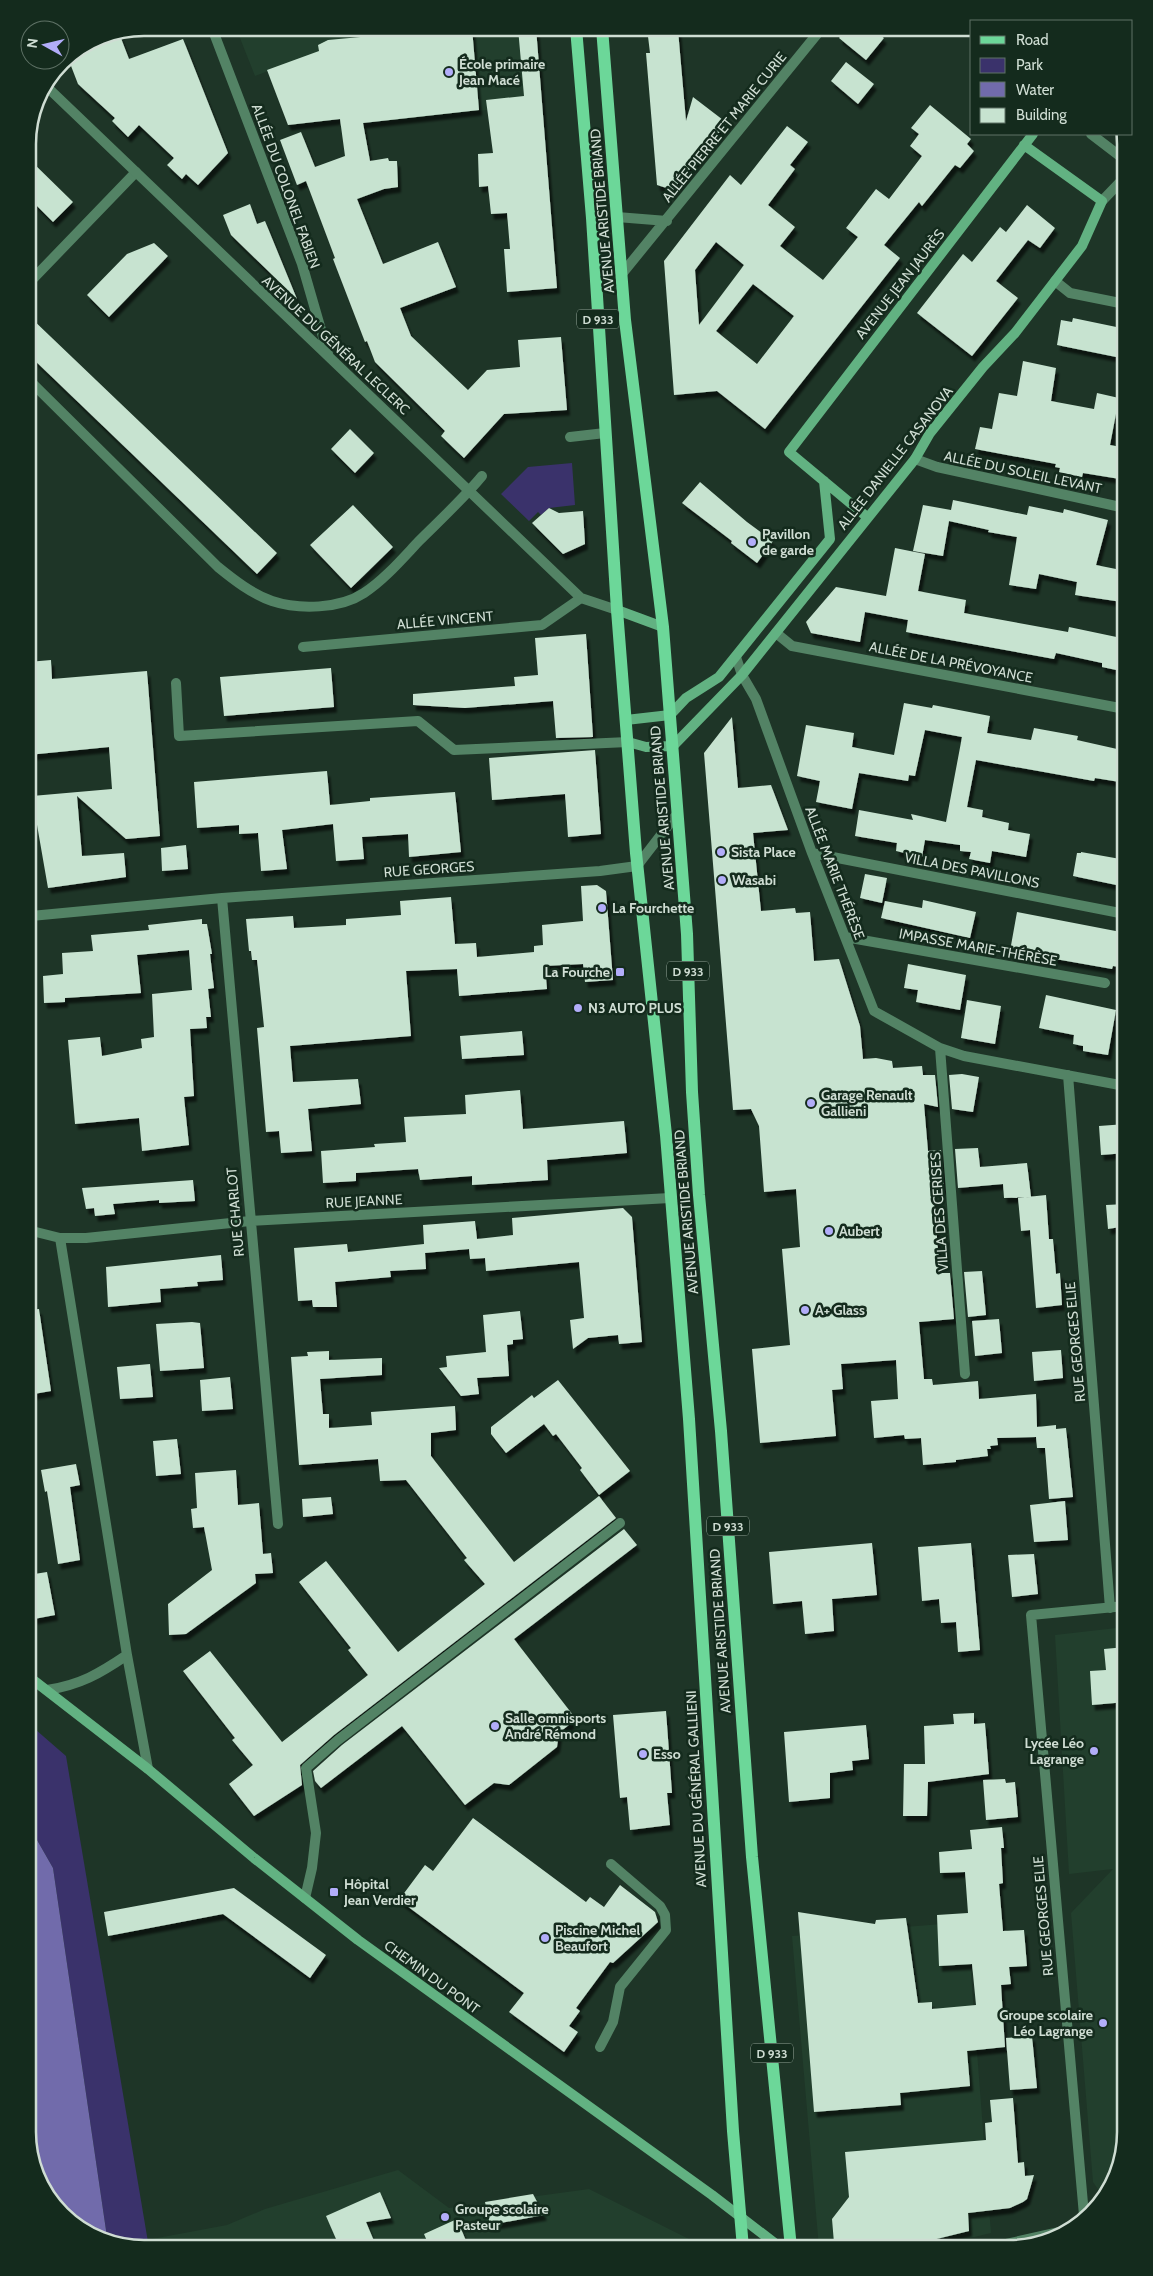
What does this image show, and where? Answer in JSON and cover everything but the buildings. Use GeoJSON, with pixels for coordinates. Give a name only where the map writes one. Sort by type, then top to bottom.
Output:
{"type":"FeatureCollection","features":[{"type":"Feature","properties":{"kind":"main road","name":"AVENUE ARISTIDE BRIAND"},"geometry":{"type":"LineString","coordinates":[[577,36],[592,218],[617,610],[638,866],[681,1328]]}},
{"type":"Feature","properties":{"kind":"main road","name":"AVENUE ARISTIDE BRIAND"},"geometry":{"type":"LineString","coordinates":[[603,36],[621,274],[634,401],[663,627],[687,934],[692,1102],[721,1431],[752,1857],[790,2240]]}},
{"type":"Feature","properties":{"kind":"main road","name":"AVENUE JEAN JAURÈS"},"geometry":{"type":"LineString","coordinates":[[824,481],[789,452],[1032,135]]}},
{"type":"Feature","properties":{"kind":"main road"},"geometry":{"type":"LineString","coordinates":[[1024,145],[1102,202]]}},
{"type":"Feature","properties":{"kind":"main road","name":"ALLÉE DANIELLE CASANOVA"},"geometry":{"type":"LineString","coordinates":[[673,746],[742,675],[867,517],[916,459],[936,426],[983,367],[1015,333],[1082,246],[1102,202]]}},
{"type":"Feature","properties":{"kind":"main road"},"geometry":{"type":"LineString","coordinates":[[824,481],[867,517]]}},
{"type":"Feature","properties":{"kind":"main road","name":"ALLÉE DANIELLE CASANOVA"},"geometry":{"type":"LineString","coordinates":[[670,715],[686,698],[720,677],[830,539],[824,481]]}},
{"type":"Feature","properties":{"kind":"main road"},"geometry":{"type":"LineString","coordinates":[[617,610],[663,627]]}},
{"type":"Feature","properties":{"kind":"main road"},"geometry":{"type":"LineString","coordinates":[[626,720],[670,715]]}},
{"type":"Feature","properties":{"kind":"main road"},"geometry":{"type":"LineString","coordinates":[[628,742],[646,747],[673,746]]}},
{"type":"Feature","properties":{"kind":"main road","name":"AVENUE DU GÉNÉRAL GALLIENI"},"geometry":{"type":"LineString","coordinates":[[681,1328],[733,2131],[742,2240]]}},
{"type":"Feature","properties":{"kind":"main road","name":"CHEMIN DU PONT"},"geometry":{"type":"LineString","coordinates":[[36,1682],[148,1769],[305,1898],[385,1960],[712,2195],[770,2240]]}},
{"type":"Feature","properties":{"kind":"street","name":"ALLÉE DU COLONEL FABIEN"},"geometry":{"type":"LineString","coordinates":[[215,36],[302,264],[328,356]]}},
{"type":"Feature","properties":{"kind":"street","name":"ALLÉE PIERRE ET MARIE CURIE"},"geometry":{"type":"LineString","coordinates":[[621,274],[667,221],[816,36]]}},
{"type":"Feature","properties":{"kind":"street","name":"AVENUE DU GÉNÉRAL LECLERC"},"geometry":{"type":"LineString","coordinates":[[51,91],[581,598],[617,610]]}},
{"type":"Feature","properties":{"kind":"street"},"geometry":{"type":"LineString","coordinates":[[1092,135],[1117,153]]}},
{"type":"Feature","properties":{"kind":"street"},"geometry":{"type":"LineString","coordinates":[[36,276],[136,172]]}},
{"type":"Feature","properties":{"kind":"street","name":"ALLÉE DANIELLE CASANOVA"},"geometry":{"type":"LineString","coordinates":[[1102,202],[1117,186]]}},
{"type":"Feature","properties":{"kind":"street","name":"ALLÉE PIERRE ET MARIE CURIE"},"geometry":{"type":"LineString","coordinates":[[617,217],[667,221]]}},
{"type":"Feature","properties":{"kind":"street"},"geometry":{"type":"LineString","coordinates":[[1055,281],[1070,293],[1117,302]]}},
{"type":"Feature","properties":{"kind":"street"},"geometry":{"type":"LineString","coordinates":[[36,387],[218,567],[242,586],[272,601],[335,606],[364,594],[482,476]]}},
{"type":"Feature","properties":{"kind":"street"},"geometry":{"type":"LineString","coordinates":[[570,437],[605,434]]}},
{"type":"Feature","properties":{"kind":"street","name":"ALLÉE DU SOLEIL LEVANT"},"geometry":{"type":"LineString","coordinates":[[916,459],[937,467],[1117,506]]}},
{"type":"Feature","properties":{"kind":"street","name":"ALLÉE VINCENT"},"geometry":{"type":"LineString","coordinates":[[303,647],[542,625],[581,598]]}},
{"type":"Feature","properties":{"kind":"street","name":"ALLÉE DE LA PRÉVOYANCE"},"geometry":{"type":"LineString","coordinates":[[776,633],[792,646],[1117,707]]}},
{"type":"Feature","properties":{"kind":"street","name":"ALLÉE MARIE THÉRÈSE"},"geometry":{"type":"LineString","coordinates":[[736,657],[742,675],[756,699],[812,853],[874,1012],[940,1048],[964,1056],[1117,1084]]}},
{"type":"Feature","properties":{"kind":"street"},"geometry":{"type":"LineString","coordinates":[[176,683],[179,736],[418,721],[454,750],[628,742]]}},
{"type":"Feature","properties":{"kind":"street"},"geometry":{"type":"LineString","coordinates":[[638,866],[677,814]]}},
{"type":"Feature","properties":{"kind":"street","name":"VILLA DES PAVILLONS"},"geometry":{"type":"LineString","coordinates":[[812,853],[1117,912]]}},
{"type":"Feature","properties":{"kind":"street","name":"RUE GEORGES"},"geometry":{"type":"LineString","coordinates":[[36,916],[222,898],[600,871],[638,866]]}},
{"type":"Feature","properties":{"kind":"street","name":"RUE CHARLOT"},"geometry":{"type":"LineString","coordinates":[[222,898],[278,1524]]}},
{"type":"Feature","properties":{"kind":"street","name":"IMPASSE MARIE-THÉRÈSE"},"geometry":{"type":"LineString","coordinates":[[845,937],[1106,983]]}},
{"type":"Feature","properties":{"kind":"street","name":"VILLA DES CERISES"},"geometry":{"type":"LineString","coordinates":[[940,1048],[965,1374]]}},
{"type":"Feature","properties":{"kind":"street","name":"RUE GEORGES ELIE"},"geometry":{"type":"LineString","coordinates":[[1068,1075],[1110,1608],[1031,1615],[1083,2209]]}},
{"type":"Feature","properties":{"kind":"street","name":"RUE JEANNE"},"geometry":{"type":"LineString","coordinates":[[36,1232],[60,1238],[86,1238],[250,1221],[670,1198]]}},
{"type":"Feature","properties":{"kind":"street"},"geometry":{"type":"LineString","coordinates":[[60,1238],[127,1655],[148,1769]]}},
{"type":"Feature","properties":{"kind":"street"},"geometry":{"type":"LineString","coordinates":[[305,1898],[312,1868],[316,1833],[306,1768],[338,1740],[620,1523]]}},
{"type":"Feature","properties":{"kind":"street"},"geometry":{"type":"LineString","coordinates":[[1110,1608],[1117,1607]]}},
{"type":"Feature","properties":{"kind":"street"},"geometry":{"type":"LineString","coordinates":[[47,1690],[72,1686],[106,1670],[127,1655]]}},
{"type":"Feature","properties":{"kind":"street"},"geometry":{"type":"LineString","coordinates":[[600,2047],[613,2022],[620,1987],[666,1930],[666,1915],[660,1906],[611,1864]]}},
{"type":"Feature","properties":{"kind":"shaded area","name":"École primaire Jean Macé"},"geometry":{"type":"Polygon","coordinates":[[[239,36],[537,36],[542,104],[376,122],[362,116],[354,38],[255,76],[239,36]]]}},
{"type":"Feature","properties":{"kind":"shaded area"},"geometry":{"type":"Polygon","coordinates":[[[1117,1628],[1117,2139],[1111,2166],[1099,2191],[1093,2182],[1071,1913],[1113,1869],[1069,1874],[1055,1635],[1117,1628]]]}},
{"type":"Feature","properties":{"kind":"shaded area"},"geometry":{"type":"Polygon","coordinates":[[[967,1922],[991,2233],[962,2240],[818,2240],[792,1936],[967,1922]]]}},
{"type":"Feature","properties":{"kind":"shaded area","name":"Groupe scolaire Pasteur"},"geometry":{"type":"Polygon","coordinates":[[[398,2170],[449,2208],[589,2189],[691,2240],[152,2240],[227,2225],[265,2209],[398,2170]]]}},
{"type":"Feature","properties":{"kind":"green space"},"geometry":{"type":"Polygon","coordinates":[[[572,463],[575,505],[549,508],[541,515],[538,512],[529,521],[501,494],[528,467],[572,463]]]}},
{"type":"Feature","properties":{"kind":"green space"},"geometry":{"type":"Polygon","coordinates":[[[36,1730],[66,1756],[148,2240],[123,2238],[106,2233],[53,1868],[36,1838],[36,1730]]]}},
{"type":"Feature","properties":{"kind":"water"},"geometry":{"type":"Polygon","coordinates":[[[36,1838],[53,1868],[106,2233],[90,2225],[68,2208],[51,2186],[44,2173],[38,2153],[36,2139],[36,1838]]]}},
{"type":"Feature","properties":{"kind":"place","name":"École primaire Jean Macé"},"geometry":{"type":"Point","coordinates":[449,72]}},
{"type":"Feature","properties":{"kind":"place","name":"Pavillon de garde"},"geometry":{"type":"Point","coordinates":[752,542]}},
{"type":"Feature","properties":{"kind":"place","name":"Sista Place"},"geometry":{"type":"Point","coordinates":[721,852]}},
{"type":"Feature","properties":{"kind":"place","name":"Wasabi"},"geometry":{"type":"Point","coordinates":[722,880]}},
{"type":"Feature","properties":{"kind":"place","name":"La Fourchette"},"geometry":{"type":"Point","coordinates":[602,908]}},
{"type":"Feature","properties":{"kind":"place","name":"La Fourche"},"geometry":{"type":"Point","coordinates":[620,972]}},
{"type":"Feature","properties":{"kind":"place","name":"N3 AUTO PLUS"},"geometry":{"type":"Point","coordinates":[578,1008]}},
{"type":"Feature","properties":{"kind":"place","name":"Garage Renault Gallieni"},"geometry":{"type":"Point","coordinates":[811,1103]}},
{"type":"Feature","properties":{"kind":"place","name":"Aubert"},"geometry":{"type":"Point","coordinates":[829,1231]}},
{"type":"Feature","properties":{"kind":"place","name":"A+ Glass"},"geometry":{"type":"Point","coordinates":[805,1310]}},
{"type":"Feature","properties":{"kind":"place","name":"Salle omnisports André Rémond"},"geometry":{"type":"Point","coordinates":[495,1726]}},
{"type":"Feature","properties":{"kind":"place","name":"Lycée Léo Lagrange"},"geometry":{"type":"Point","coordinates":[1094,1751]}},
{"type":"Feature","properties":{"kind":"place","name":"Esso"},"geometry":{"type":"Point","coordinates":[643,1754]}},
{"type":"Feature","properties":{"kind":"place","name":"Hôpital Jean Verdier"},"geometry":{"type":"Point","coordinates":[334,1892]}},
{"type":"Feature","properties":{"kind":"place","name":"Piscine Michel Beaufort"},"geometry":{"type":"Point","coordinates":[545,1938]}},
{"type":"Feature","properties":{"kind":"place","name":"Groupe scolaire Léo Lagrange"},"geometry":{"type":"Point","coordinates":[1103,2023]}},
{"type":"Feature","properties":{"kind":"place","name":"Groupe scolaire Pasteur"},"geometry":{"type":"Point","coordinates":[445,2217]}}]}
